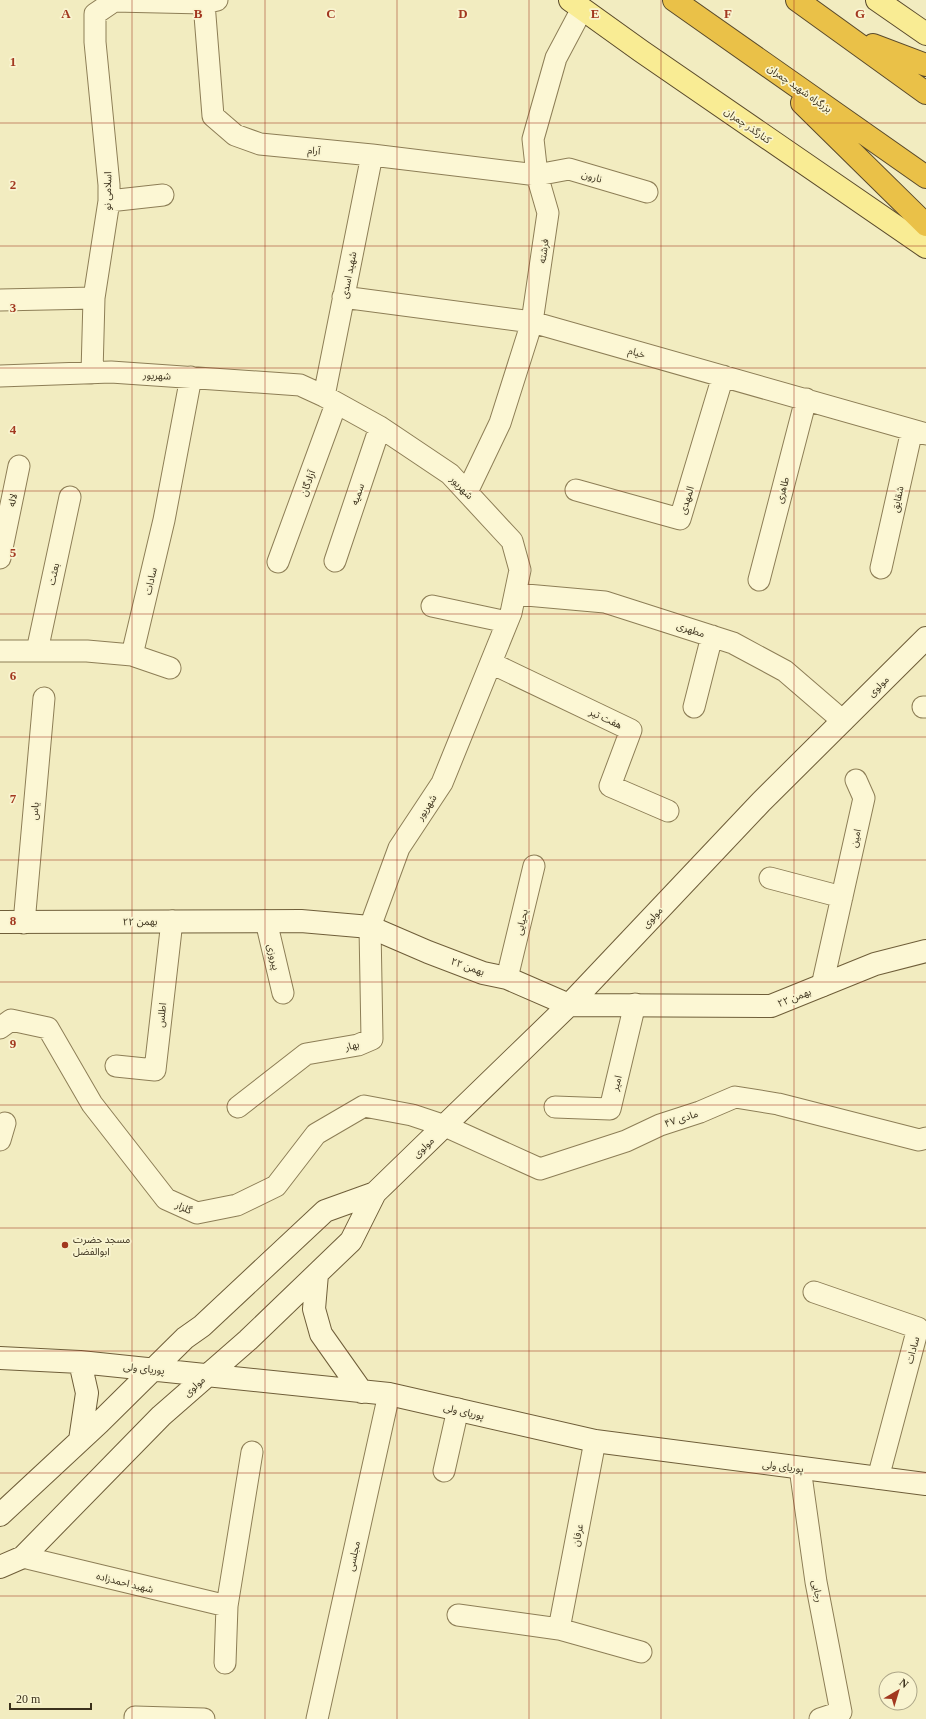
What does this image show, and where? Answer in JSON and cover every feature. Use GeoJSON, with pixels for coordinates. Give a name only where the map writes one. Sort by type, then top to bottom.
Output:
{"type":"FeatureCollection","features":[{"type":"Feature","properties":{"kind":"highway","name":"بزرگراه شهید چمران"},"geometry":{"type":"LineString","coordinates":[[674,0],[926,177]]}},
{"type":"Feature","properties":{"kind":"highway"},"geometry":{"type":"LineString","coordinates":[[797,0],[926,93]]}},
{"type":"Feature","properties":{"kind":"highway"},"geometry":{"type":"LineString","coordinates":[[847,36],[926,65]]}},
{"type":"Feature","properties":{"kind":"highway"},"geometry":{"type":"LineString","coordinates":[[753,56],[926,225]]}},
{"type":"Feature","properties":{"kind":"main road"},"geometry":{"type":"LineString","coordinates":[[877,0],[926,34]]}},
{"type":"Feature","properties":{"kind":"main road","name":"کنارگذر چمران"},"geometry":{"type":"LineString","coordinates":[[576,4],[641,51],[926,247]]}},
{"type":"Feature","properties":{"kind":"main road","name":"مولوی"},"geometry":{"type":"LineString","coordinates":[[0,1567],[23,1557],[161,1416],[248,1340],[351,1241],[375,1193],[569,1005],[761,802],[926,638]]}},
{"type":"Feature","properties":{"kind":"main road","name":"۲۲ بهمن"},"geometry":{"type":"LineString","coordinates":[[0,922],[301,921],[370,927],[428,952],[483,973],[507,978],[569,1005],[635,1004],[771,1006],[875,964],[926,951]]}},
{"type":"Feature","properties":{"kind":"main road","name":"مولوی"},"geometry":{"type":"LineString","coordinates":[[0,1515],[154,1370],[185,1338],[202,1326],[325,1211],[375,1193]]}},
{"type":"Feature","properties":{"kind":"main road"},"geometry":{"type":"LineString","coordinates":[[317,1274],[314,1309],[321,1334],[362,1392]]}},
{"type":"Feature","properties":{"kind":"main road","name":"پوریای ولی"},"geometry":{"type":"LineString","coordinates":[[0,1358],[80,1362],[208,1374],[389,1394],[595,1441],[926,1484]]}},
{"type":"Feature","properties":{"kind":"main road"},"geometry":{"type":"LineString","coordinates":[[80,1362],[87,1393],[80,1440]]}},
{"type":"Feature","properties":{"kind":"street"},"geometry":{"type":"LineString","coordinates":[[114,0],[211,1]]}},
{"type":"Feature","properties":{"kind":"street","name":"اسلامی نو"},"geometry":{"type":"LineString","coordinates":[[92,373],[94,298],[109,201],[109,185],[95,42],[95,14],[114,0]]}},
{"type":"Feature","properties":{"kind":"street","name":"آرام"},"geometry":{"type":"LineString","coordinates":[[211,1],[213,116],[235,135],[260,144],[372,155],[537,175]]}},
{"type":"Feature","properties":{"kind":"street","name":"فرشته"},"geometry":{"type":"LineString","coordinates":[[467,492],[500,423],[532,322],[548,213],[537,175],[532,139],[556,58],[576,4]]}},
{"type":"Feature","properties":{"kind":"street","name":"شهید اسدی"},"geometry":{"type":"LineString","coordinates":[[330,400],[343,297],[372,155]]}},
{"type":"Feature","properties":{"kind":"street","name":"نارون"},"geometry":{"type":"LineString","coordinates":[[537,175],[569,169],[647,192]]}},
{"type":"Feature","properties":{"kind":"street"},"geometry":{"type":"LineString","coordinates":[[109,201],[162,195]]}},
{"type":"Feature","properties":{"kind":"street","name":"خیام"},"geometry":{"type":"LineString","coordinates":[[343,297],[532,322],[919,432]]}},
{"type":"Feature","properties":{"kind":"street"},"geometry":{"type":"LineString","coordinates":[[0,300],[94,298]]}},
{"type":"Feature","properties":{"kind":"street","name":"شهریور"},"geometry":{"type":"LineString","coordinates":[[0,376],[111,372],[300,385],[380,427],[450,474],[512,541],[520,570],[511,613],[442,783],[399,848],[370,927]]}},
{"type":"Feature","properties":{"kind":"street","name":"المهدی"},"geometry":{"type":"LineString","coordinates":[[576,490],[680,519],[723,376]]}},
{"type":"Feature","properties":{"kind":"street","name":"سادات"},"geometry":{"type":"LineString","coordinates":[[132,655],[164,520],[191,377]]}},
{"type":"Feature","properties":{"kind":"street","name":"طاهری"},"geometry":{"type":"LineString","coordinates":[[759,580],[806,399]]}},
{"type":"Feature","properties":{"kind":"street","name":"آزادگان"},"geometry":{"type":"LineString","coordinates":[[278,562],[330,400]]}},
{"type":"Feature","properties":{"kind":"street","name":"سمیه"},"geometry":{"type":"LineString","coordinates":[[335,561],[380,427]]}},
{"type":"Feature","properties":{"kind":"street","name":"شقایق"},"geometry":{"type":"LineString","coordinates":[[881,568],[919,432]]}},
{"type":"Feature","properties":{"kind":"street","name":"لاله"},"geometry":{"type":"LineString","coordinates":[[0,558],[19,466]]}},
{"type":"Feature","properties":{"kind":"street","name":"بعثت"},"geometry":{"type":"LineString","coordinates":[[37,651],[70,497]]}},
{"type":"Feature","properties":{"kind":"street","name":"مطهری"},"geometry":{"type":"LineString","coordinates":[[515,594],[605,602],[733,643],[785,671],[843,721]]}},
{"type":"Feature","properties":{"kind":"street"},"geometry":{"type":"LineString","coordinates":[[432,606],[507,622]]}},
{"type":"Feature","properties":{"kind":"street"},"geometry":{"type":"LineString","coordinates":[[694,707],[712,636]]}},
{"type":"Feature","properties":{"kind":"street"},"geometry":{"type":"LineString","coordinates":[[0,651],[87,651],[132,655],[170,668]]}},
{"type":"Feature","properties":{"kind":"street","name":"هفت تیر"},"geometry":{"type":"LineString","coordinates":[[491,663],[632,730],[610,786],[668,811]]}},
{"type":"Feature","properties":{"kind":"street","name":"یاس"},"geometry":{"type":"LineString","coordinates":[[24,923],[44,698]]}},
{"type":"Feature","properties":{"kind":"street","name":"امین"},"geometry":{"type":"LineString","coordinates":[[822,986],[864,798],[856,780]]}},
{"type":"Feature","properties":{"kind":"street","name":"یحیایی"},"geometry":{"type":"LineString","coordinates":[[507,978],[534,866]]}},
{"type":"Feature","properties":{"kind":"street"},"geometry":{"type":"LineString","coordinates":[[770,878],[842,897]]}},
{"type":"Feature","properties":{"kind":"street","name":"اطلس"},"geometry":{"type":"LineString","coordinates":[[116,1066],[155,1070],[172,921]]}},
{"type":"Feature","properties":{"kind":"street","name":"پیروزی"},"geometry":{"type":"LineString","coordinates":[[266,921],[283,993]]}},
{"type":"Feature","properties":{"kind":"street","name":"بهار"},"geometry":{"type":"LineString","coordinates":[[238,1107],[306,1054],[358,1045],[372,1039],[370,927]]}},
{"type":"Feature","properties":{"kind":"street","name":"امیر"},"geometry":{"type":"LineString","coordinates":[[555,1107],[610,1108],[635,1004]]}},
{"type":"Feature","properties":{"kind":"street","name":"گلزار"},"geometry":{"type":"LineString","coordinates":[[0,1028],[11,1020],[48,1028],[92,1104],[166,1199],[197,1213],[237,1205],[276,1186],[316,1134],[364,1106],[412,1115],[445,1126]]}},
{"type":"Feature","properties":{"kind":"street","name":"مادی ۴۷"},"geometry":{"type":"LineString","coordinates":[[445,1126],[540,1169],[626,1141],[660,1125],[700,1112],[735,1097],[778,1104],[919,1140],[926,1138]]}},
{"type":"Feature","properties":{"kind":"street","name":"سادات"},"geometry":{"type":"LineString","coordinates":[[814,1292],[918,1328],[878,1478]]}},
{"type":"Feature","properties":{"kind":"street","name":"مجلسی"},"geometry":{"type":"LineString","coordinates":[[317,1719],[389,1394]]}},
{"type":"Feature","properties":{"kind":"street"},"geometry":{"type":"LineString","coordinates":[[444,1471],[458,1409]]}},
{"type":"Feature","properties":{"kind":"street","name":"عرفان"},"geometry":{"type":"LineString","coordinates":[[559,1629],[595,1441]]}},
{"type":"Feature","properties":{"kind":"street"},"geometry":{"type":"LineString","coordinates":[[225,1663],[227,1606],[252,1452]]}},
{"type":"Feature","properties":{"kind":"street","name":"رجایی"},"geometry":{"type":"LineString","coordinates":[[800,1468],[816,1582],[841,1712],[820,1719]]}},
{"type":"Feature","properties":{"kind":"street","name":"شهید احمدزاده"},"geometry":{"type":"LineString","coordinates":[[23,1557],[227,1606]]}},
{"type":"Feature","properties":{"kind":"street"},"geometry":{"type":"LineString","coordinates":[[458,1615],[559,1629],[641,1652]]}},
{"type":"Feature","properties":{"kind":"street"},"geometry":{"type":"LineString","coordinates":[[135,1718],[204,1719]]}},
{"type":"Feature","properties":{"kind":"place","name":"مسجد حضرت ابوالفضل"},"geometry":{"type":"Point","coordinates":[65,1245]}}]}
